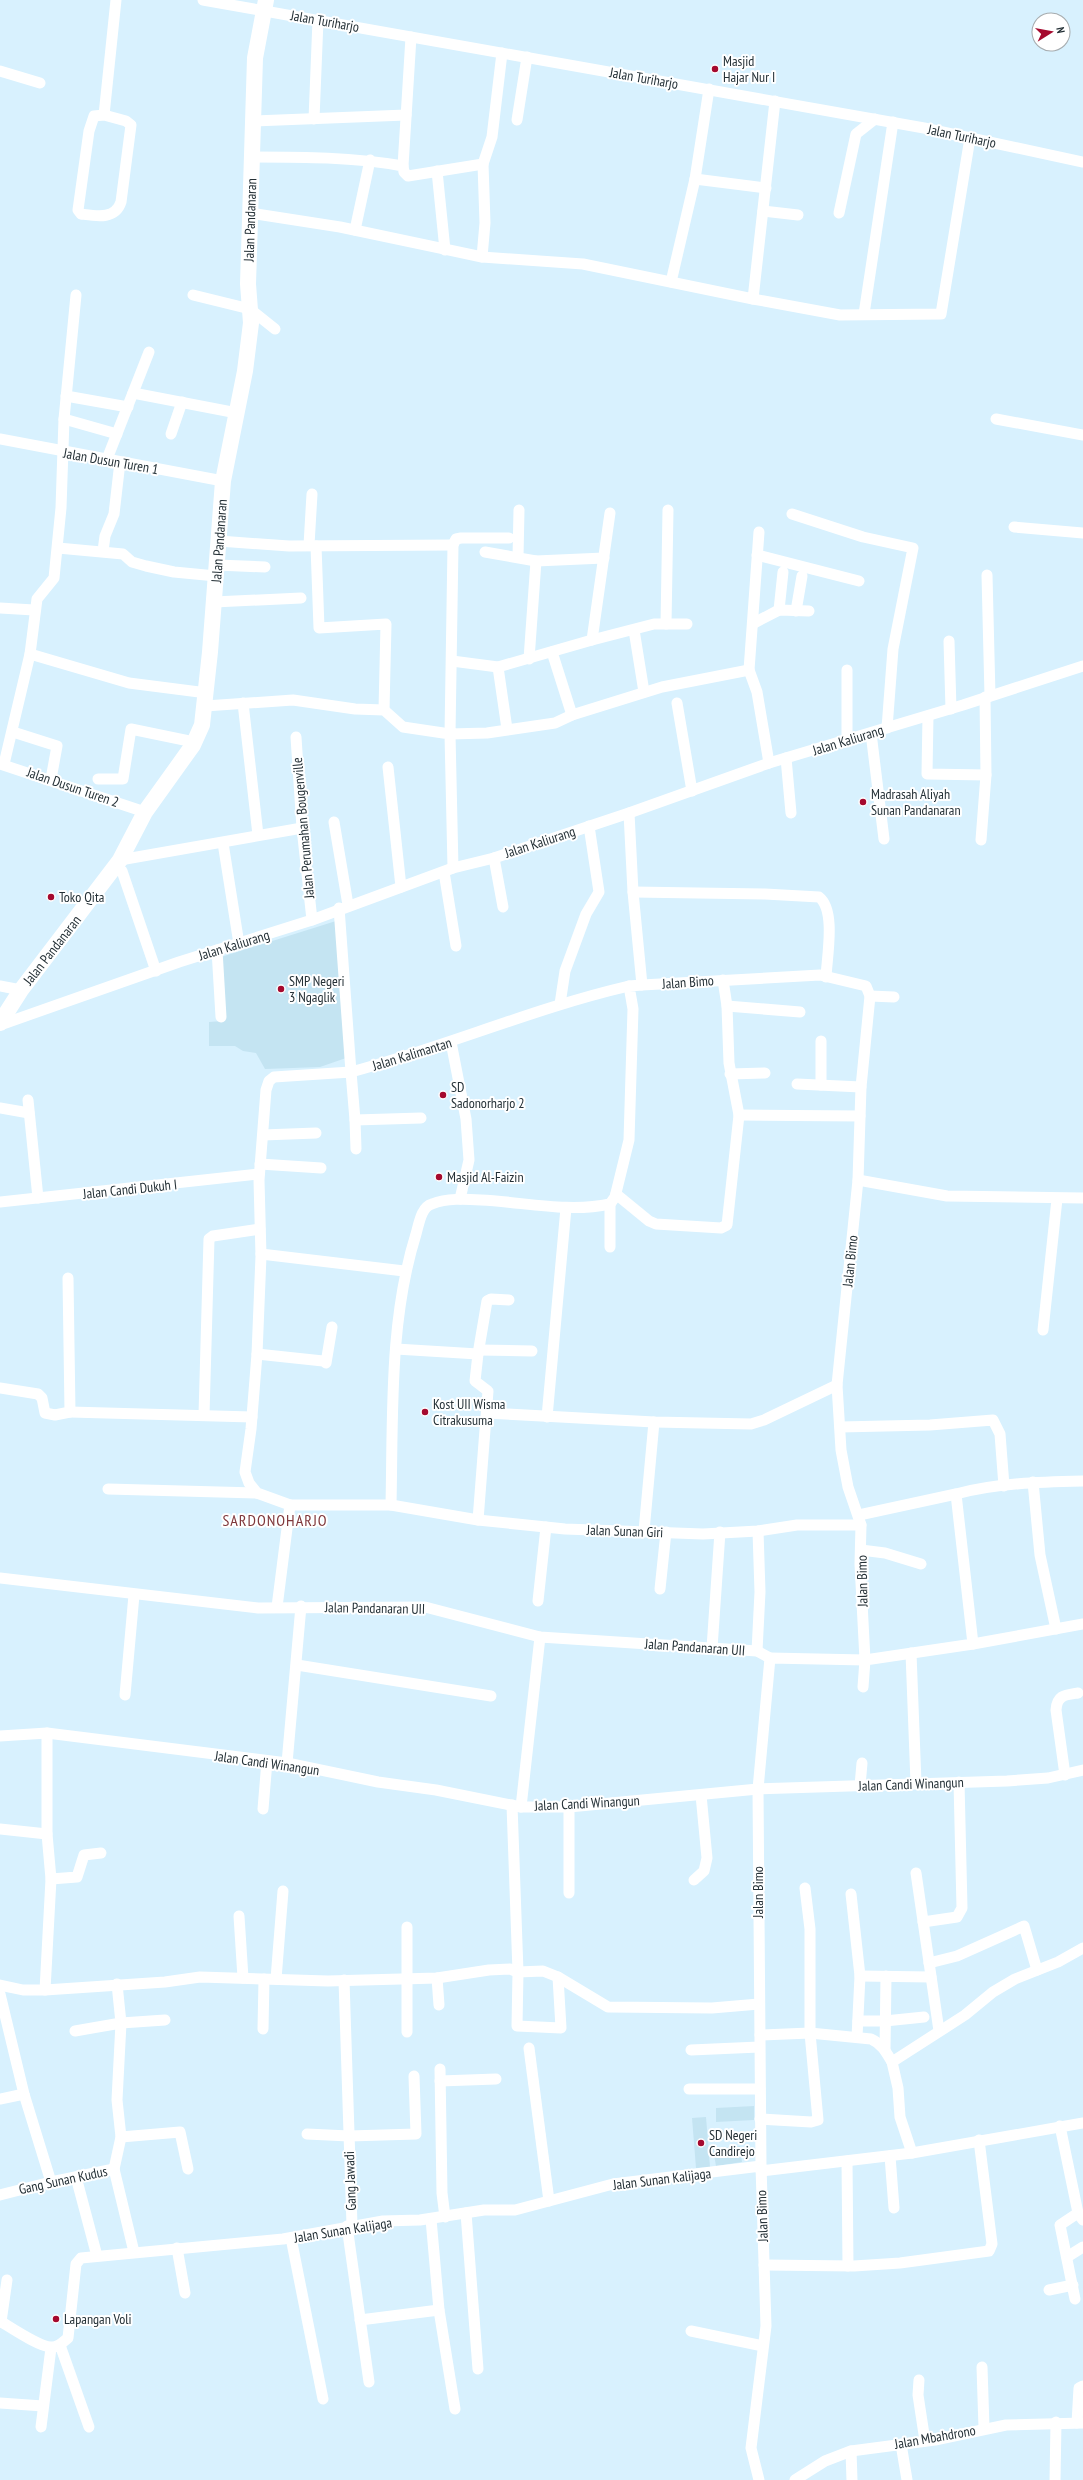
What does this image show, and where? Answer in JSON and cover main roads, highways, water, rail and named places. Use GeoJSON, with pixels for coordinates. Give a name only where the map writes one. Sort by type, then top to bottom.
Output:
{"type":"FeatureCollection","features":[{"type":"Feature","properties":{"kind":"main road","name":"Jalan Pandanaran"},"geometry":{"type":"LineString","coordinates":[[0,1024],[21,990],[121,866],[146,812],[194,742],[202,725],[206,699],[223,481],[245,371],[251,323],[248,284],[255,58],[265,5]]}},
{"type":"Feature","properties":{"kind":"place","name":"Masjid Hajar Nur I"},"geometry":{"type":"Point","coordinates":[715,69]}},
{"type":"Feature","properties":{"kind":"place","name":"Madrasah Aliyah Sunan Pandanaran"},"geometry":{"type":"Point","coordinates":[863,802]}},
{"type":"Feature","properties":{"kind":"place","name":"Toko Qita"},"geometry":{"type":"Point","coordinates":[51,897]}},
{"type":"Feature","properties":{"kind":"place","name":"SMP Negeri 3 Ngaglik"},"geometry":{"type":"Point","coordinates":[281,989]}},
{"type":"Feature","properties":{"kind":"place","name":"SD Sadonorharjo 2"},"geometry":{"type":"Point","coordinates":[443,1095]}},
{"type":"Feature","properties":{"kind":"place","name":"Masjid Al-Faizin"},"geometry":{"type":"Point","coordinates":[439,1177]}},
{"type":"Feature","properties":{"kind":"place","name":"Kost UII Wisma Citrakusuma"},"geometry":{"type":"Point","coordinates":[425,1412]}},
{"type":"Feature","properties":{"kind":"place","name":"SD Negeri Candirejo"},"geometry":{"type":"Point","coordinates":[701,2143]}},
{"type":"Feature","properties":{"kind":"place","name":"Lapangan Voli"},"geometry":{"type":"Point","coordinates":[56,2319]}},
{"type":"Feature","properties":{"kind":"district","name":"SARDONOHARJO"},"geometry":{"type":"Point","coordinates":[275,1520]}}]}
